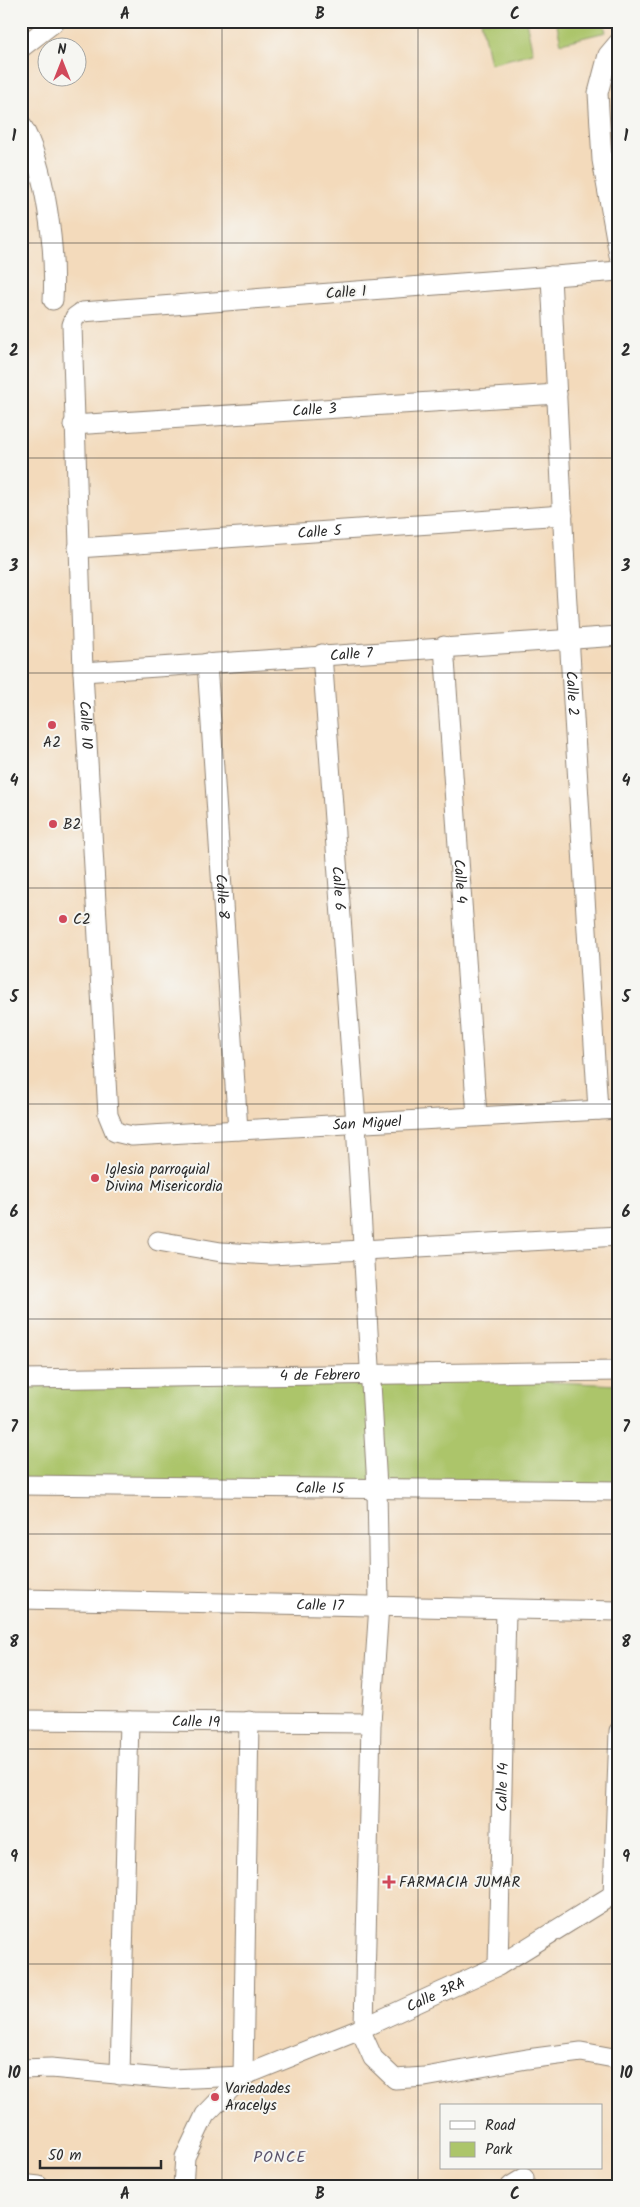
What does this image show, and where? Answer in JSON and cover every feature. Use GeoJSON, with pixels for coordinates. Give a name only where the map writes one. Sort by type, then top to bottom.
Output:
{"type":"FeatureCollection","features":[{"type":"Feature","properties":{"kind":"street"},"geometry":{"type":"LineString","coordinates":[[21,48],[56,21]]}},
{"type":"Feature","properties":{"kind":"street"},"geometry":{"type":"LineString","coordinates":[[619,42],[608,55],[598,93],[602,160],[619,255]]}},
{"type":"Feature","properties":{"kind":"street"},"geometry":{"type":"LineString","coordinates":[[21,124],[32,142],[45,204],[52,246],[53,300]]}},
{"type":"Feature","properties":{"kind":"street","name":"Calle 1"},"geometry":{"type":"LineString","coordinates":[[75,317],[82,312],[619,271]]}},
{"type":"Feature","properties":{"kind":"street","name":"Calle 2"},"geometry":{"type":"LineString","coordinates":[[552,276],[569,638],[598,1110]]}},
{"type":"Feature","properties":{"kind":"street","name":"Calle 10"},"geometry":{"type":"LineString","coordinates":[[75,317],[72,325],[73,425],[82,672],[108,1115],[115,1132]]}},
{"type":"Feature","properties":{"kind":"street","name":"Calle 3"},"geometry":{"type":"LineString","coordinates":[[73,425],[557,394]]}},
{"type":"Feature","properties":{"kind":"street","name":"Calle 5"},"geometry":{"type":"LineString","coordinates":[[78,548],[563,514]]}},
{"type":"Feature","properties":{"kind":"street","name":"Calle 7"},"geometry":{"type":"LineString","coordinates":[[82,672],[322,654],[619,636]]}},
{"type":"Feature","properties":{"kind":"street","name":"Calle 4"},"geometry":{"type":"LineString","coordinates":[[444,646],[478,1116]]}},
{"type":"Feature","properties":{"kind":"street","name":"Calle 6"},"geometry":{"type":"LineString","coordinates":[[322,654],[356,1124],[372,1374],[377,1487],[379,1604],[371,1723],[362,2028]]}},
{"type":"Feature","properties":{"kind":"street","name":"Calle 8"},"geometry":{"type":"LineString","coordinates":[[207,663],[238,1130]]}},
{"type":"Feature","properties":{"kind":"street","name":"San Miguel"},"geometry":{"type":"LineString","coordinates":[[115,1132],[132,1136],[619,1109]]}},
{"type":"Feature","properties":{"kind":"street"},"geometry":{"type":"LineString","coordinates":[[158,1241],[221,1252],[270,1255],[619,1236]]}},
{"type":"Feature","properties":{"kind":"street","name":"4 de Febrero"},"geometry":{"type":"LineString","coordinates":[[21,1379],[619,1371]]}},
{"type":"Feature","properties":{"kind":"street","name":"Calle 15"},"geometry":{"type":"LineString","coordinates":[[21,1485],[377,1487],[619,1491]]}},
{"type":"Feature","properties":{"kind":"street","name":"Calle 17"},"geometry":{"type":"LineString","coordinates":[[21,1599],[379,1604],[506,1610],[619,1611]]}},
{"type":"Feature","properties":{"kind":"street","name":"Calle 14"},"geometry":{"type":"LineString","coordinates":[[498,1966],[506,1610]]}},
{"type":"Feature","properties":{"kind":"street","name":"Calle 19"},"geometry":{"type":"LineString","coordinates":[[21,1720],[371,1723]]}},
{"type":"Feature","properties":{"kind":"street"},"geometry":{"type":"LineString","coordinates":[[120,2075],[129,1721]]}},
{"type":"Feature","properties":{"kind":"street"},"geometry":{"type":"LineString","coordinates":[[183,2186],[185,2157],[205,2116],[243,2076],[249,1721]]}},
{"type":"Feature","properties":{"kind":"street"},"geometry":{"type":"LineString","coordinates":[[616,1893],[619,1731]]}},
{"type":"Feature","properties":{"kind":"street","name":"Calle 3RA"},"geometry":{"type":"LineString","coordinates":[[243,2076],[362,2028],[498,1966],[616,1893]]}},
{"type":"Feature","properties":{"kind":"street"},"geometry":{"type":"LineString","coordinates":[[362,2028],[373,2058],[395,2079],[425,2077],[526,2059],[581,2052],[619,2059]]}},
{"type":"Feature","properties":{"kind":"street"},"geometry":{"type":"LineString","coordinates":[[21,2069],[51,2068],[171,2079],[243,2076]]}},
{"type":"Feature","properties":{"kind":"street"},"geometry":{"type":"LineString","coordinates":[[21,2184],[39,2186]]}},
{"type":"Feature","properties":{"kind":"green space"},"geometry":{"type":"Polygon","coordinates":[[[481,21],[526,21],[533,53],[490,64],[481,21]]]}},
{"type":"Feature","properties":{"kind":"green space"},"geometry":{"type":"Polygon","coordinates":[[[556,21],[603,21],[606,32],[561,43],[556,21]]]}},
{"type":"Feature","properties":{"kind":"green space"},"geometry":{"type":"Polygon","coordinates":[[[379,1374],[619,1385],[619,1491],[386,1488],[379,1374]]]}},
{"type":"Feature","properties":{"kind":"green space"},"geometry":{"type":"Polygon","coordinates":[[[21,1379],[372,1379],[377,1487],[21,1485],[21,1379]]]}},
{"type":"Feature","properties":{"kind":"place","name":"A2"},"geometry":{"type":"Point","coordinates":[52,725]}},
{"type":"Feature","properties":{"kind":"place","name":"B2"},"geometry":{"type":"Point","coordinates":[53,824]}},
{"type":"Feature","properties":{"kind":"place","name":"C2"},"geometry":{"type":"Point","coordinates":[63,919]}},
{"type":"Feature","properties":{"kind":"place","name":"Iglesia parroquial Divina Misericordia"},"geometry":{"type":"Point","coordinates":[95,1178]}},
{"type":"Feature","properties":{"kind":"place","name":"FARMACIA JUMAR"},"geometry":{"type":"Point","coordinates":[389,1882]}},
{"type":"Feature","properties":{"kind":"place","name":"Variedades Aracelys"},"geometry":{"type":"Point","coordinates":[215,2097]}},
{"type":"Feature","properties":{"kind":"district","name":"PONCE"},"geometry":{"type":"Point","coordinates":[280,2156]}}]}
